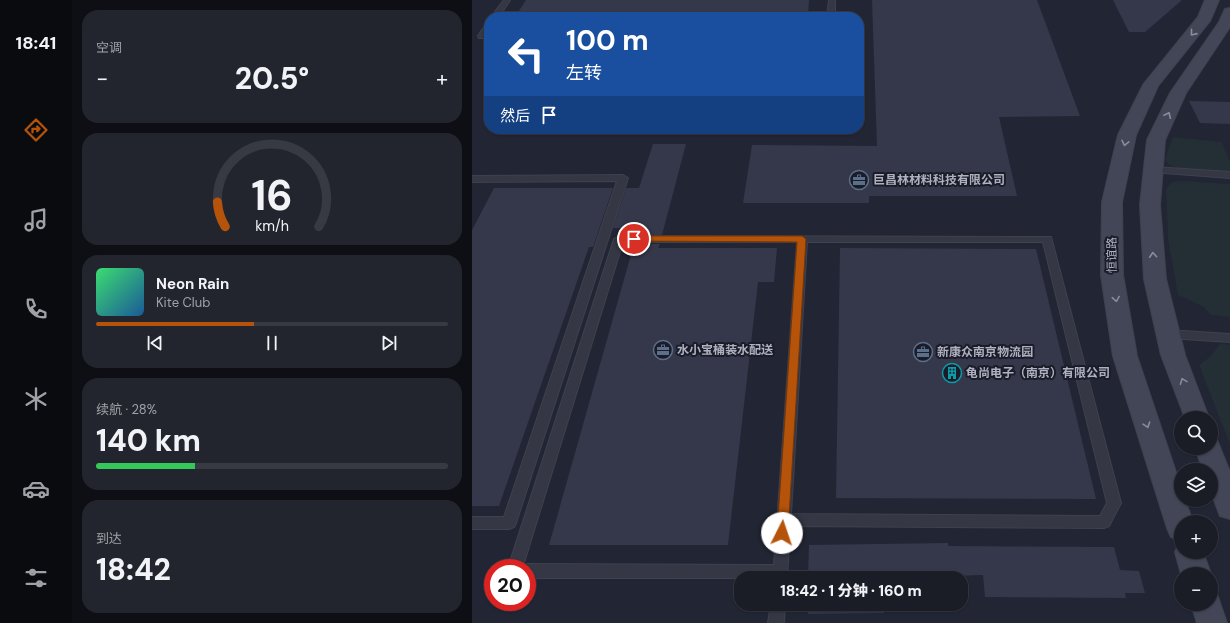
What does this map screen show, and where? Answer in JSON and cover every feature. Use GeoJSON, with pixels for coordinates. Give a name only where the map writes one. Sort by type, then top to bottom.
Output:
{"type":"FeatureCollection","features":[{"type":"Feature","properties":{"kind":"main road","name":"恒谊路"},"geometry":{"type":"LineString","coordinates":[[1177,515],[1125,356],[1112,274],[1112,202],[1127,135],[1151,85],[1205,18],[1212,0]]}},
{"type":"Feature","properties":{"kind":"main road"},"geometry":{"type":"LineString","coordinates":[[1194,411],[1173,355],[1155,279],[1150,205],[1156,140],[1175,99],[1226,22],[1230,12]]}},
{"type":"Feature","properties":{"kind":"main road"},"geometry":{"type":"LineString","coordinates":[[1211,455],[1230,507]]}},
{"type":"Feature","properties":{"kind":"main road"},"geometry":{"type":"LineString","coordinates":[[1208,611],[1212,623]]}},
{"type":"Feature","properties":{"kind":"lane"},"geometry":{"type":"LineString","coordinates":[[499,12],[507,0]]}},
{"type":"Feature","properties":{"kind":"lane"},"geometry":{"type":"LineString","coordinates":[[831,12],[832,0]]}},
{"type":"Feature","properties":{"kind":"lane"},"geometry":{"type":"LineString","coordinates":[[1154,170],[1230,175]]}},
{"type":"Feature","properties":{"kind":"lane"},"geometry":{"type":"LineString","coordinates":[[472,179],[623,178],[509,523],[472,523]]}},
{"type":"Feature","properties":{"kind":"lane"},"geometry":{"type":"LineString","coordinates":[[518,559],[619,239],[1047,239],[1114,503],[1104,522],[783,520]]}},
{"type":"Feature","properties":{"kind":"lane"},"geometry":{"type":"LineString","coordinates":[[780,571],[802,239]]}},
{"type":"Feature","properties":{"kind":"lane"},"geometry":{"type":"LineString","coordinates":[[1168,334],[1230,338]]}},
{"type":"Feature","properties":{"kind":"lane"},"geometry":{"type":"LineString","coordinates":[[536,572],[734,574]]}},
{"type":"Feature","properties":{"kind":"lane"},"geometry":{"type":"LineString","coordinates":[[776,623],[777,611]]}},
{"type":"Feature","properties":{"kind":"shaded area"},"geometry":{"type":"Polygon","coordinates":[[[1173,137],[1222,142],[1230,162],[1230,172],[1177,168],[1169,165],[1165,159],[1173,137]]]}},
{"type":"Feature","properties":{"kind":"shaded area"},"geometry":{"type":"Polygon","coordinates":[[[1183,181],[1230,184],[1230,317],[1211,315],[1204,307],[1178,295],[1168,240],[1166,189],[1172,182],[1183,181]]]}},
{"type":"Feature","properties":{"kind":"shaded area"},"geometry":{"type":"Polygon","coordinates":[[[1220,344],[1230,345],[1230,444],[1199,365],[1211,356],[1220,344]]]}},
{"type":"Feature","properties":{"kind":"building"},"geometry":{"type":"Polygon","coordinates":[[[526,0],[809,0],[808,12],[518,12],[526,0]]]}},
{"type":"Feature","properties":{"kind":"building"},"geometry":{"type":"Polygon","coordinates":[[[872,0],[1037,0],[1080,116],[999,117],[1017,196],[869,196],[869,203],[743,203],[752,145],[877,146],[872,0]]]}},
{"type":"Feature","properties":{"kind":"building"},"geometry":{"type":"Polygon","coordinates":[[[1113,0],[1182,0],[1145,32],[1129,32],[1113,0]]]}},
{"type":"Feature","properties":{"kind":"building"},"geometry":{"type":"Polygon","coordinates":[[[1189,101],[1230,102],[1230,124],[1200,123],[1189,101]]]}},
{"type":"Feature","properties":{"kind":"building"},"geometry":{"type":"Polygon","coordinates":[[[653,144],[686,144],[662,235],[637,235],[639,228],[613,228],[626,188],[639,188],[653,144]]]}},
{"type":"Feature","properties":{"kind":"building"},"geometry":{"type":"Polygon","coordinates":[[[494,188],[613,188],[593,247],[589,247],[499,506],[472,506],[472,230],[494,188]]]}},
{"type":"Feature","properties":{"kind":"building"},"geometry":{"type":"Polygon","coordinates":[[[634,244],[660,244],[658,248],[777,248],[774,282],[758,282],[728,545],[549,545],[634,244]]]}},
{"type":"Feature","properties":{"kind":"building","name":"龟尚电子（南京）有限公司"},"geometry":{"type":"Polygon","coordinates":[[[840,248],[1036,249],[1096,499],[836,498],[840,248]]]}},
{"type":"Feature","properties":{"kind":"building"},"geometry":{"type":"Polygon","coordinates":[[[948,543],[948,546],[1114,547],[1120,570],[1139,571],[1145,593],[1125,593],[1126,598],[985,597],[983,575],[968,575],[968,571],[808,571],[809,545],[948,543]]]}},
{"type":"Feature","properties":{"kind":"building"},"geometry":{"type":"Polygon","coordinates":[[[808,611],[884,611],[884,613],[808,614],[808,611]]]}},
{"type":"Feature","properties":{"kind":"place","name":"巨昌林材料科技有限公司"},"geometry":{"type":"Point","coordinates":[859,180]}},
{"type":"Feature","properties":{"kind":"place","name":"水小宝桶装水配送"},"geometry":{"type":"Point","coordinates":[663,350]}},
{"type":"Feature","properties":{"kind":"place","name":"新康众南京物流园"},"geometry":{"type":"Point","coordinates":[923,352]}},
{"type":"Feature","properties":{"kind":"place","name":"龟尚电子（南京）有限公司"},"geometry":{"type":"Point","coordinates":[952,373]}},
{"type":"Feature","properties":{"kind":"route"},"geometry":{"type":"LineString","coordinates":[[634,239],[802,239],[782,533]]}}]}
